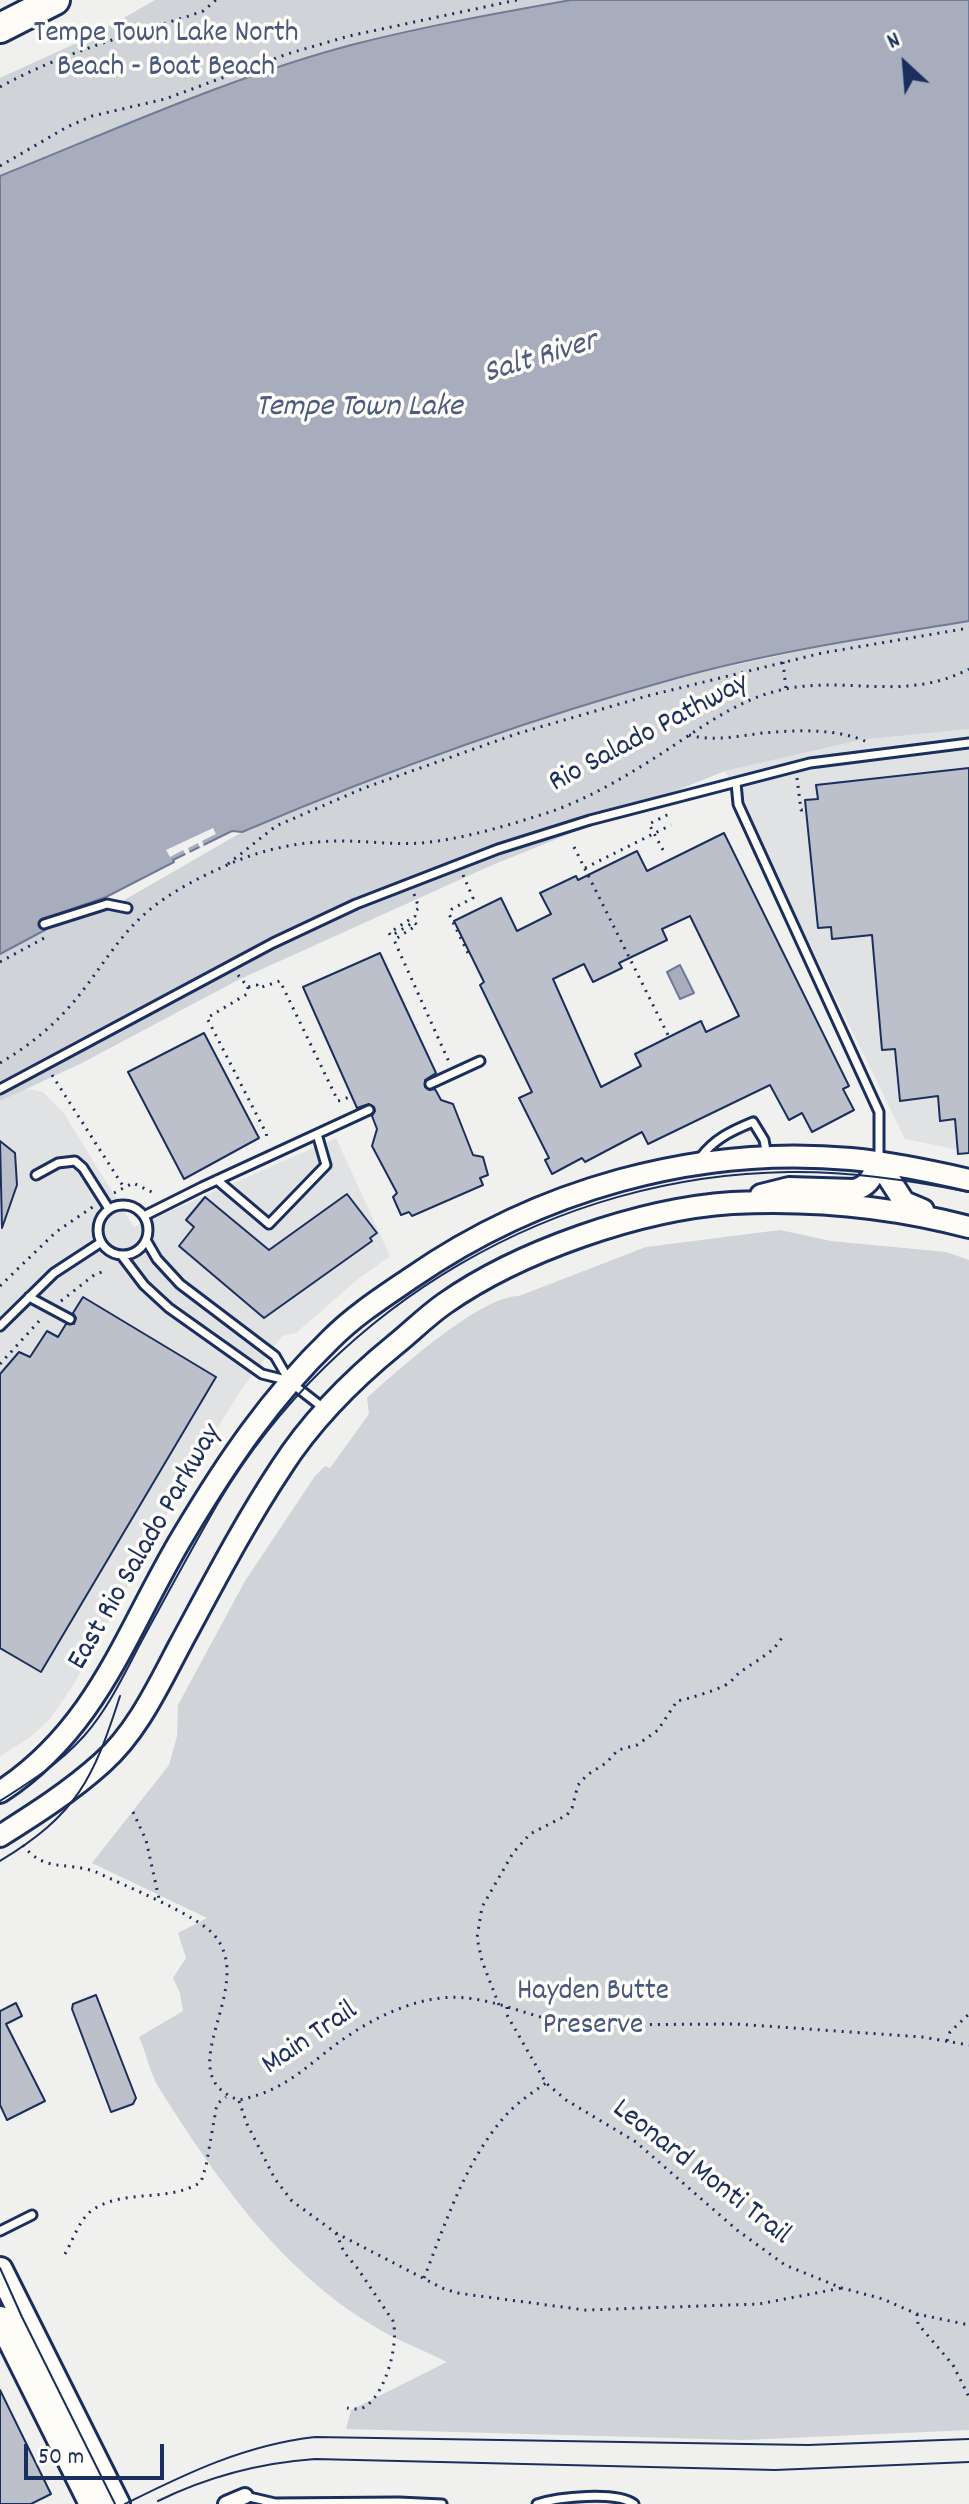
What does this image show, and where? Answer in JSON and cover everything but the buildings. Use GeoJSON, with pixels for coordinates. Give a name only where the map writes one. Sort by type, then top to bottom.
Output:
{"type":"FeatureCollection","features":[{"type":"Feature","properties":{"kind":"highway"},"geometry":{"type":"LineString","coordinates":[[0,28],[55,0]]}},
{"type":"Feature","properties":{"kind":"main road","name":"East Rio Salado Parkway"},"geometry":{"type":"LineString","coordinates":[[0,1792],[49,1754],[90,1704],[181,1538],[237,1448],[290,1382],[333,1337],[375,1302],[445,1254],[482,1233],[558,1200],[620,1179],[695,1164],[767,1158],[848,1159],[969,1180]]}},
{"type":"Feature","properties":{"kind":"main road"},"geometry":{"type":"LineString","coordinates":[[5,1833],[40,1811],[103,1762],[129,1733],[281,1467],[363,1371],[444,1304],[480,1282],[542,1252],[622,1223],[730,1203],[789,1188],[854,1190],[868,1184],[879,1163],[904,1202],[963,1225]]}},
{"type":"Feature","properties":{"kind":"main road"},"geometry":{"type":"LineString","coordinates":[[730,1203],[837,1205],[963,1225]]}},
{"type":"Feature","properties":{"kind":"main road"},"geometry":{"type":"LineString","coordinates":[[0,2270],[117,2504]]}},
{"type":"Feature","properties":{"kind":"main road"},"geometry":{"type":"LineString","coordinates":[[0,2319],[92,2504]]}},
{"type":"Feature","properties":{"kind":"street"},"geometry":{"type":"LineString","coordinates":[[226,2504],[245,2496]]}},
{"type":"Feature","properties":{"kind":"lane"},"geometry":{"type":"LineString","coordinates":[[0,1089],[231,966],[356,904],[458,865],[546,834],[796,767],[889,751],[969,743]]}},
{"type":"Feature","properties":{"kind":"lane"},"geometry":{"type":"LineString","coordinates":[[736,783],[738,804],[879,1112],[879,1163]]}},
{"type":"Feature","properties":{"kind":"lane"},"geometry":{"type":"LineString","coordinates":[[44,924],[107,904],[127,908]]}},
{"type":"Feature","properties":{"kind":"lane"},"geometry":{"type":"LineString","coordinates":[[430,1084],[480,1061]]}},
{"type":"Feature","properties":{"kind":"lane"},"geometry":{"type":"LineString","coordinates":[[144,1216],[369,1110]]}},
{"type":"Feature","properties":{"kind":"lane"},"geometry":{"type":"LineString","coordinates":[[695,1164],[710,1145],[723,1135],[753,1122],[764,1140],[767,1158]]}},
{"type":"Feature","properties":{"kind":"lane"},"geometry":{"type":"LineString","coordinates":[[217,1180],[269,1224],[326,1165],[317,1134]]}},
{"type":"Feature","properties":{"kind":"lane"},"geometry":{"type":"LineString","coordinates":[[36,1175],[58,1163],[75,1161],[109,1209]]}},
{"type":"Feature","properties":{"kind":"lane"},"geometry":{"type":"LineString","coordinates":[[122,1256],[138,1251],[146,1240],[148,1228],[144,1216],[136,1208],[120,1204],[109,1209],[97,1226],[100,1243],[106,1250],[122,1256],[144,1285],[169,1308],[262,1374],[290,1382]]}},
{"type":"Feature","properties":{"kind":"lane"},"geometry":{"type":"LineString","coordinates":[[146,1240],[169,1273],[275,1356],[290,1382],[327,1411]]}},
{"type":"Feature","properties":{"kind":"lane"},"geometry":{"type":"LineString","coordinates":[[0,1326],[54,1273],[100,1243]]}},
{"type":"Feature","properties":{"kind":"lane"},"geometry":{"type":"LineString","coordinates":[[29,1297],[70,1319]]}},
{"type":"Feature","properties":{"kind":"lane"},"geometry":{"type":"LineString","coordinates":[[0,2231],[32,2215]]}},
{"type":"Feature","properties":{"kind":"lane"},"geometry":{"type":"LineString","coordinates":[[245,2496],[275,2503],[442,2504]]}},
{"type":"Feature","properties":{"kind":"lane"},"geometry":{"type":"LineString","coordinates":[[537,2504],[552,2499],[619,2498],[634,2504]]}},
{"type":"Feature","properties":{"kind":"path"},"geometry":{"type":"LineString","coordinates":[[0,87],[33,68],[75,51],[203,11],[216,0]]}},
{"type":"Feature","properties":{"kind":"path"},"geometry":{"type":"LineString","coordinates":[[0,166],[92,116],[165,99],[287,54],[349,36],[517,0]]}},
{"type":"Feature","properties":{"kind":"path"},"geometry":{"type":"LineString","coordinates":[[225,866],[276,826],[364,788],[516,734],[647,696],[783,662],[969,628]]}},
{"type":"Feature","properties":{"kind":"path"},"geometry":{"type":"LineString","coordinates":[[783,662],[786,689]]}},
{"type":"Feature","properties":{"kind":"path","name":"Rio Salado Pathway"},"geometry":{"type":"LineString","coordinates":[[0,1063],[53,1025],[146,913],[167,896],[225,866],[282,845],[342,841],[423,843],[512,823],[580,800],[644,765],[731,707],[758,696],[836,683],[904,688],[933,683],[969,669]]}},
{"type":"Feature","properties":{"kind":"path"},"geometry":{"type":"LineString","coordinates":[[689,735],[703,739],[765,733],[837,733],[889,751]]}},
{"type":"Feature","properties":{"kind":"path"},"geometry":{"type":"LineString","coordinates":[[796,767],[801,810],[805,810]]}},
{"type":"Feature","properties":{"kind":"path"},"geometry":{"type":"LineString","coordinates":[[663,850],[649,824],[679,809],[673,799]]}},
{"type":"Feature","properties":{"kind":"path"},"geometry":{"type":"LineString","coordinates":[[584,868],[671,825]]}},
{"type":"Feature","properties":{"kind":"path"},"geometry":{"type":"LineString","coordinates":[[574,847],[668,1035]]}},
{"type":"Feature","properties":{"kind":"path"},"geometry":{"type":"LineString","coordinates":[[458,865],[473,898],[452,909],[449,914],[468,953]]}},
{"type":"Feature","properties":{"kind":"path"},"geometry":{"type":"LineString","coordinates":[[410,883],[419,908],[415,916],[389,933],[391,936],[414,922],[417,925],[394,940],[446,1055]]}},
{"type":"Feature","properties":{"kind":"path"},"geometry":{"type":"LineString","coordinates":[[231,966],[248,987],[247,994],[207,1018],[269,1140],[259,1145]]}},
{"type":"Feature","properties":{"kind":"path"},"geometry":{"type":"LineString","coordinates":[[248,987],[257,985],[259,988],[280,981],[338,1101],[350,1097]]}},
{"type":"Feature","properties":{"kind":"path"},"geometry":{"type":"LineString","coordinates":[[46,1065],[123,1186]]}},
{"type":"Feature","properties":{"kind":"path"},"geometry":{"type":"LineString","coordinates":[[0,1286],[56,1232],[123,1186],[133,1183],[157,1194]]}},
{"type":"Feature","properties":{"kind":"path"},"geometry":{"type":"LineString","coordinates":[[499,2005],[482,1961],[477,1938],[482,1907],[513,1853],[530,1834],[567,1815],[578,1785],[587,1775],[606,1763],[618,1750],[637,1745],[658,1730],[677,1701],[728,1684],[780,1643],[784,1633]]}},
{"type":"Feature","properties":{"kind":"path"},"geometry":{"type":"LineString","coordinates":[[133,1812],[146,1840],[160,1903]]}},
{"type":"Feature","properties":{"kind":"path"},"geometry":{"type":"LineString","coordinates":[[5,1833],[45,1864],[83,1867],[205,1927],[214,1935],[224,1954],[227,1990],[209,2052],[212,2081],[227,2096],[217,2104],[201,2182],[182,2190],[125,2200],[90,2212],[65,2254]]}},
{"type":"Feature","properties":{"kind":"path","name":"Main Trail"},"geometry":{"type":"LineString","coordinates":[[227,2096],[239,2100],[271,2092],[354,2032],[413,2005],[441,1998],[473,1999],[574,2025],[736,2024],[969,2045]]}},
{"type":"Feature","properties":{"kind":"path","name":"Leonard Monti Trail"},"geometry":{"type":"LineString","coordinates":[[507,2007],[507,2015],[546,2083],[566,2100],[636,2142],[737,2230],[785,2265],[917,2314],[969,2325]]}},
{"type":"Feature","properties":{"kind":"path"},"geometry":{"type":"LineString","coordinates":[[947,2041],[950,2032],[969,2014]]}},
{"type":"Feature","properties":{"kind":"path"},"geometry":{"type":"LineString","coordinates":[[424,2278],[453,2206],[482,2147],[508,2112],[546,2083]]}},
{"type":"Feature","properties":{"kind":"path"},"geometry":{"type":"LineString","coordinates":[[239,2100],[247,2124],[275,2179],[292,2201],[336,2233],[457,2293],[585,2310],[759,2304],[842,2288]]}},
{"type":"Feature","properties":{"kind":"path"},"geometry":{"type":"LineString","coordinates":[[336,2233],[344,2252],[393,2321],[396,2331],[395,2350],[379,2390],[361,2409],[347,2408]]}},
{"type":"Feature","properties":{"kind":"path"},"geometry":{"type":"LineString","coordinates":[[917,2314],[918,2324],[953,2365],[969,2397]]}},
{"type":"Feature","properties":{"kind":"shaded area"},"geometry":{"type":"Polygon","coordinates":[[[969,729],[969,1152],[905,1139],[725,771],[860,740],[969,729]]]}},
{"type":"Feature","properties":{"kind":"shaded area"},"geometry":{"type":"Polygon","coordinates":[[[23,1088],[43,1092],[63,1112],[134,1227],[336,1138],[390,1256],[296,1333],[282,1336],[241,1390],[192,1469],[74,1684],[50,1719],[29,1738],[0,1756],[0,1101],[23,1088]]]}},
{"type":"Feature","properties":{"kind":"green space","name":"Tempe Town Lake North Beach - Boat Beach"},"geometry":{"type":"Polygon","coordinates":[[[155,0],[571,0],[408,31],[310,57],[176,104],[0,176],[0,78],[92,36],[155,0]]]}},
{"type":"Feature","properties":{"kind":"green space"},"geometry":{"type":"Polygon","coordinates":[[[969,621],[969,729],[860,740],[725,771],[490,866],[238,980],[80,1064],[0,1101],[0,954],[45,930],[107,910],[242,832],[338,791],[486,736],[679,677],[852,640],[969,621]]]}},
{"type":"Feature","properties":{"kind":"green space","name":"Hayden Butte Preserve"},"geometry":{"type":"Polygon","coordinates":[[[780,1230],[831,1241],[946,1252],[969,1260],[969,2430],[744,2440],[346,2429],[351,2410],[447,2362],[375,2327],[310,2279],[253,2221],[204,2156],[156,2083],[139,2037],[183,2011],[173,1978],[186,1958],[178,1933],[207,1918],[92,1863],[169,1765],[177,1736],[178,1705],[245,1581],[315,1476],[325,1466],[330,1468],[369,1414],[367,1398],[440,1337],[483,1308],[503,1299],[519,1296],[646,1247],[780,1230]]]}},
{"type":"Feature","properties":{"kind":"water","name":"Tempe Town Lake"},"geometry":{"type":"Polygon","coordinates":[[[571,0],[969,0],[969,621],[749,660],[621,694],[511,729],[348,788],[242,832],[232,831],[106,897],[43,919],[45,930],[0,954],[0,176],[176,104],[310,57],[408,31],[571,0]]]}},
{"type":"Feature","properties":{"kind":"water"},"geometry":{"type":"Polygon","coordinates":[[[680,965],[694,993],[680,999],[667,972],[680,965]]]}},
{"type":"Feature","properties":{"kind":"pier"},"geometry":{"type":"Polygon","coordinates":[[[213,828],[216,834],[202,841],[204,846],[200,848],[198,843],[188,848],[190,853],[186,855],[183,850],[170,857],[166,850],[213,828]]]}},
{"type":"Feature","properties":{"kind":"tram line"},"geometry":{"type":"LineString","coordinates":[[0,1801],[65,1755],[100,1715],[218,1503],[267,1431],[325,1367],[390,1311],[461,1264],[537,1225],[618,1197],[702,1179],[789,1172],[834,1173],[902,1180],[969,1192]]}},
{"type":"Feature","properties":{"kind":"tram line"},"geometry":{"type":"LineString","coordinates":[[0,1861],[47,1827],[79,1792],[101,1751],[120,1696]]}},
{"type":"Feature","properties":{"kind":"tram line"},"geometry":{"type":"LineString","coordinates":[[0,2268],[115,2504]]}},
{"type":"Feature","properties":{"kind":"tram line"},"geometry":{"type":"LineString","coordinates":[[125,2504],[194,2471],[240,2454],[264,2446],[315,2437],[808,2445],[969,2439]]}},
{"type":"Feature","properties":{"kind":"tram line"},"geometry":{"type":"LineString","coordinates":[[158,2501],[196,2484],[235,2472],[315,2459],[775,2470],[969,2462]]}},
{"type":"Feature","properties":{"kind":"water label","name":"Salt River"},"geometry":{"type":"Point","coordinates":[541,360]}}]}
